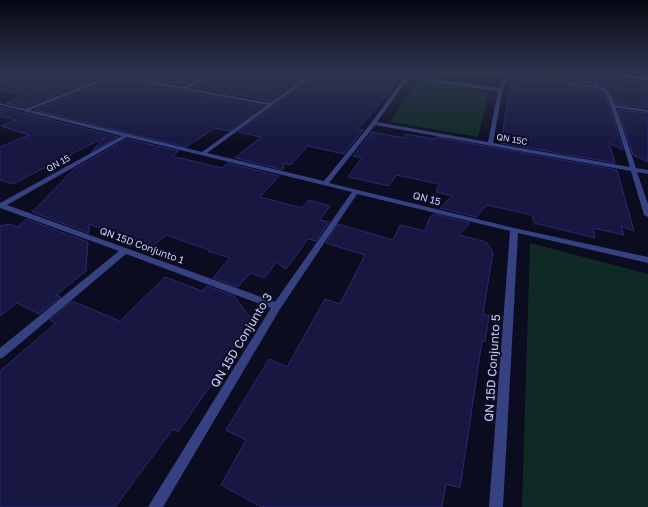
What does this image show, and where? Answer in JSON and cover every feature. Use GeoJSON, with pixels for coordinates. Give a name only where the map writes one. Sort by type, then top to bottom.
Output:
{"type":"FeatureCollection","features":[{"type":"Feature","properties":{"kind":"street"},"geometry":{"type":"LineString","coordinates":[[26,110],[58,98]]}},
{"type":"Feature","properties":{"kind":"street"},"geometry":{"type":"LineString","coordinates":[[236,98],[270,104]]}},
{"type":"Feature","properties":{"kind":"street"},"geometry":{"type":"LineString","coordinates":[[202,154],[279,98]]}},
{"type":"Feature","properties":{"kind":"street"},"geometry":{"type":"LineString","coordinates":[[325,184],[393,98]]}},
{"type":"Feature","properties":{"kind":"street"},"geometry":{"type":"LineString","coordinates":[[490,144],[499,98]]}},
{"type":"Feature","properties":{"kind":"street"},"geometry":{"type":"LineString","coordinates":[[609,98],[648,215]]}},
{"type":"Feature","properties":{"kind":"street","name":"QN 15"},"geometry":{"type":"LineString","coordinates":[[0,104],[125,136],[514,230],[648,260]]}},
{"type":"Feature","properties":{"kind":"street"},"geometry":{"type":"LineString","coordinates":[[613,106],[648,110]]}},
{"type":"Feature","properties":{"kind":"street","name":"QN 15C"},"geometry":{"type":"LineString","coordinates":[[374,123],[648,172]]}},
{"type":"Feature","properties":{"kind":"street","name":"QN 15"},"geometry":{"type":"LineString","coordinates":[[0,205],[125,136]]}},
{"type":"Feature","properties":{"kind":"street","name":"QN 15D Conjunto 3"},"geometry":{"type":"LineString","coordinates":[[155,507],[277,306],[356,191]]}},
{"type":"Feature","properties":{"kind":"street","name":"QN 15D Conjunto 1"},"geometry":{"type":"LineString","coordinates":[[0,205],[277,306]]}},
{"type":"Feature","properties":{"kind":"street","name":"QN 15D Conjunto 5"},"geometry":{"type":"LineString","coordinates":[[496,507],[514,230]]}},
{"type":"Feature","properties":{"kind":"street"},"geometry":{"type":"LineString","coordinates":[[0,354],[125,251]]}},
{"type":"Feature","properties":{"kind":"green space"},"geometry":{"type":"Polygon","coordinates":[[[406,98],[487,98],[478,137],[390,122],[406,98]]]}},
{"type":"Feature","properties":{"kind":"green space"},"geometry":{"type":"Polygon","coordinates":[[[530,243],[648,274],[648,507],[522,507],[530,243]]]}},
{"type":"Feature","properties":{"kind":"building"},"geometry":{"type":"Polygon","coordinates":[[[19,98],[49,98],[25,107],[6,103],[19,98]]]}},
{"type":"Feature","properties":{"kind":"building"},"geometry":{"type":"Polygon","coordinates":[[[66,98],[217,98],[263,106],[229,131],[215,128],[186,147],[35,110],[66,98]]]}},
{"type":"Feature","properties":{"kind":"building"},"geometry":{"type":"Polygon","coordinates":[[[252,98],[275,98],[270,101],[252,98]]]}},
{"type":"Feature","properties":{"kind":"building"},"geometry":{"type":"Polygon","coordinates":[[[284,98],[384,98],[358,129],[363,130],[344,154],[308,146],[290,165],[284,163],[283,170],[235,158],[261,137],[238,132],[284,98]]]}},
{"type":"Feature","properties":{"kind":"building"},"geometry":{"type":"Polygon","coordinates":[[[508,98],[606,98],[623,150],[609,143],[615,163],[501,143],[508,98]]]}},
{"type":"Feature","properties":{"kind":"building"},"geometry":{"type":"Polygon","coordinates":[[[612,98],[648,98],[648,108],[616,104],[612,98]]]}},
{"type":"Feature","properties":{"kind":"building"},"geometry":{"type":"Polygon","coordinates":[[[0,107],[118,137],[91,152],[105,137],[13,184],[0,180],[0,147],[29,135],[1,126],[16,120],[0,116],[0,107]]]}},
{"type":"Feature","properties":{"kind":"building"},"geometry":{"type":"Polygon","coordinates":[[[618,110],[648,113],[648,162],[633,155],[618,110]]]}},
{"type":"Feature","properties":{"kind":"building"},"geometry":{"type":"Polygon","coordinates":[[[372,132],[404,138],[406,134],[434,139],[436,137],[617,170],[634,231],[621,226],[624,235],[593,228],[595,238],[534,223],[532,215],[487,205],[476,217],[440,208],[452,196],[436,192],[439,184],[396,175],[389,186],[348,177],[362,158],[353,156],[372,132]]]}},
{"type":"Feature","properties":{"kind":"building"},"geometry":{"type":"Polygon","coordinates":[[[127,139],[179,151],[172,156],[222,168],[228,163],[279,176],[260,197],[302,208],[309,200],[330,206],[320,220],[329,222],[316,241],[308,239],[286,269],[276,262],[265,278],[250,273],[238,287],[213,278],[230,258],[208,251],[209,250],[166,235],[152,247],[89,224],[89,233],[32,212],[74,169],[127,139]]]}},
{"type":"Feature","properties":{"kind":"building"},"geometry":{"type":"Polygon","coordinates":[[[434,214],[470,223],[459,235],[486,242],[493,252],[483,314],[489,316],[485,342],[482,341],[460,488],[446,484],[442,507],[261,507],[221,485],[246,440],[226,430],[269,359],[287,367],[325,299],[340,304],[365,255],[326,243],[338,224],[393,240],[400,225],[425,231],[430,217],[434,214]]]}},
{"type":"Feature","properties":{"kind":"building"},"geometry":{"type":"Polygon","coordinates":[[[26,219],[88,242],[86,271],[56,295],[61,297],[39,314],[17,303],[0,316],[0,226],[10,224],[18,227],[26,219]]]}},
{"type":"Feature","properties":{"kind":"building"},"geometry":{"type":"Polygon","coordinates":[[[165,277],[202,291],[207,286],[234,296],[250,317],[250,329],[178,432],[173,429],[115,507],[0,507],[0,371],[56,323],[50,320],[72,301],[120,321],[165,277]]]}}]}
